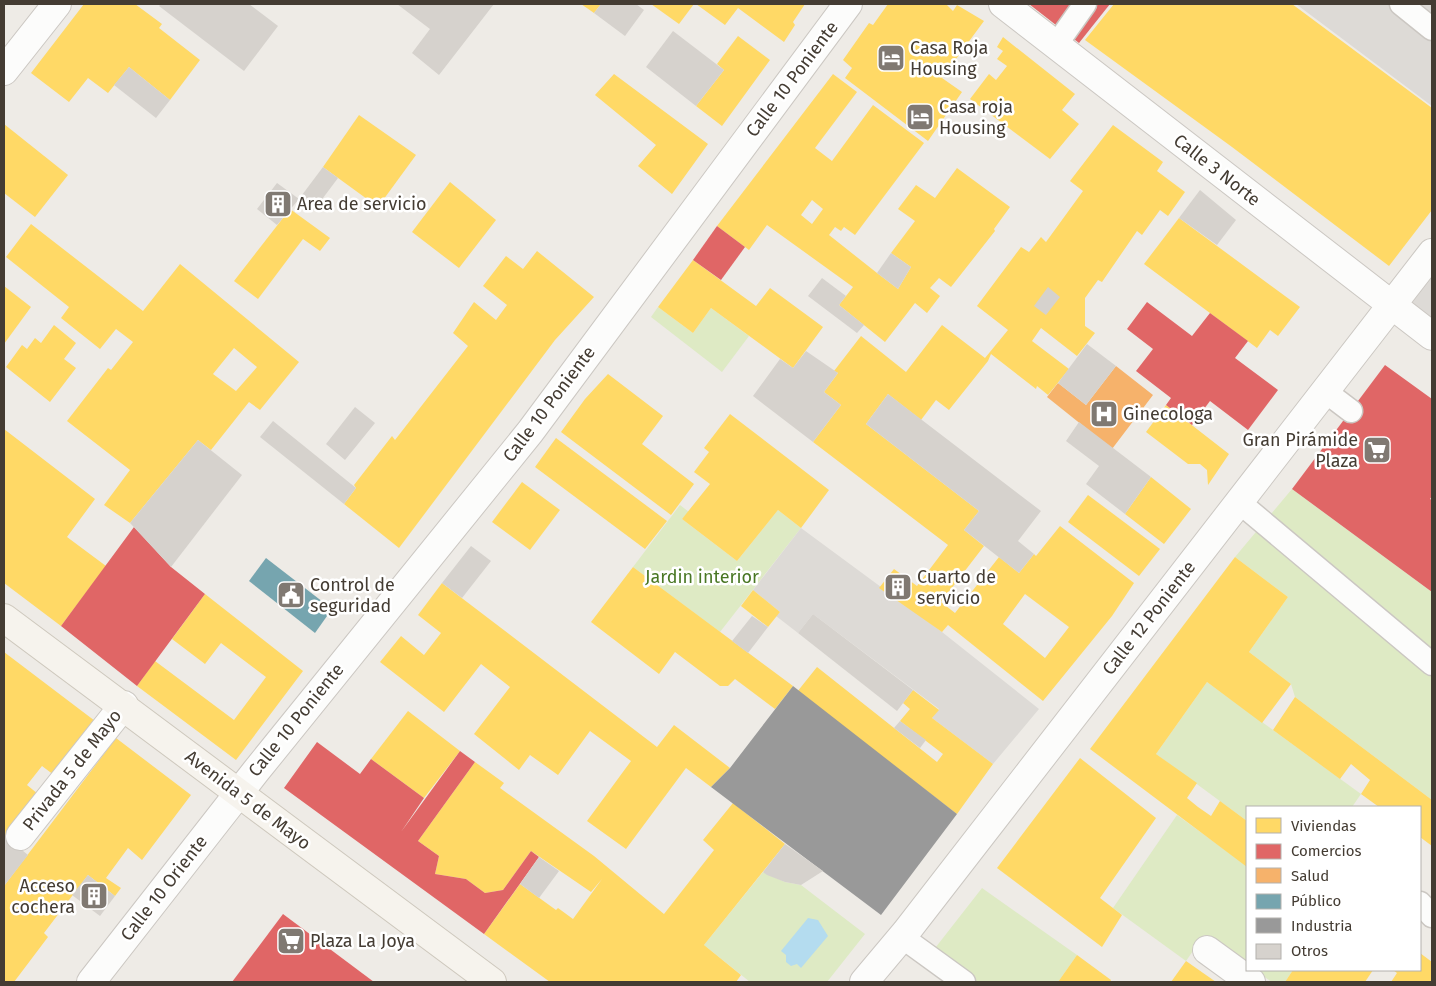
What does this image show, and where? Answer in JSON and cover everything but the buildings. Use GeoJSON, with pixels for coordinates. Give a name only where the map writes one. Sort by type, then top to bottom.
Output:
{"type":"FeatureCollection","features":[{"type":"Feature","properties":{"kind":"main road","name":"Avenida 5 de Mayo"},"geometry":{"type":"LineString","coordinates":[[4,618],[124,705],[238,794],[492,982]]}},
{"type":"Feature","properties":{"kind":"street"},"geometry":{"type":"LineString","coordinates":[[4,71],[57,4]]}},
{"type":"Feature","properties":{"kind":"street","name":"Calle 10 Poniente"},"geometry":{"type":"LineString","coordinates":[[238,794],[530,432],[848,4]]}},
{"type":"Feature","properties":{"kind":"street","name":"Calle 3 Norte"},"geometry":{"type":"LineString","coordinates":[[1003,4],[1432,336]]}},
{"type":"Feature","properties":{"kind":"street","name":"Calle 12 Poniente"},"geometry":{"type":"LineString","coordinates":[[864,982],[902,937],[1432,253]]}},
{"type":"Feature","properties":{"kind":"street","name":"Privada 5 de Mayo"},"geometry":{"type":"LineString","coordinates":[[20,836],[124,705]]}},
{"type":"Feature","properties":{"kind":"street","name":"Calle 10 Oriente"},"geometry":{"type":"LineString","coordinates":[[91,982],[238,794]]}},
{"type":"Feature","properties":{"kind":"street"},"geometry":{"type":"LineString","coordinates":[[1207,950],[1251,982]]}},
{"type":"Feature","properties":{"kind":"lane"},"geometry":{"type":"LineString","coordinates":[[1056,45],[1085,4]]}},
{"type":"Feature","properties":{"kind":"lane"},"geometry":{"type":"LineString","coordinates":[[1402,4],[1432,29]]}},
{"type":"Feature","properties":{"kind":"lane"},"geometry":{"type":"LineString","coordinates":[[1326,392],[1352,410]]}},
{"type":"Feature","properties":{"kind":"lane"},"geometry":{"type":"LineString","coordinates":[[1239,502],[1432,664]]}},
{"type":"Feature","properties":{"kind":"lane"},"geometry":{"type":"LineString","coordinates":[[1421,904],[1432,916]]}},
{"type":"Feature","properties":{"kind":"lane"},"geometry":{"type":"LineString","coordinates":[[902,937],[964,982]]}},
{"type":"Feature","properties":{"kind":"green space"},"geometry":{"type":"Polygon","coordinates":[[[658,307],[693,333],[711,308],[749,336],[722,372],[651,317],[658,307]]]}},
{"type":"Feature","properties":{"kind":"green space"},"geometry":{"type":"Polygon","coordinates":[[[1292,489],[1432,592],[1432,800],[1295,697],[1291,684],[1249,652],[1288,597],[1235,557],[1292,489]]]}},
{"type":"Feature","properties":{"kind":"green space","name":"Jardin interior"},"geometry":{"type":"Polygon","coordinates":[[[680,505],[689,512],[682,519],[737,561],[778,510],[801,528],[720,632],[633,567],[680,505]]]}},
{"type":"Feature","properties":{"kind":"green space"},"geometry":{"type":"Polygon","coordinates":[[[1207,682],[1361,794],[1353,806],[1246,806],[1246,820],[1156,754],[1207,682]]]}},
{"type":"Feature","properties":{"kind":"green space"},"geometry":{"type":"Polygon","coordinates":[[[1177,815],[1246,865],[1246,964],[1204,935],[1186,961],[1113,908],[1177,815]]]}},
{"type":"Feature","properties":{"kind":"green space"},"geometry":{"type":"Polygon","coordinates":[[[763,872],[785,882],[801,885],[865,934],[827,982],[750,982],[704,945],[763,872]]]}},
{"type":"Feature","properties":{"kind":"green space"},"geometry":{"type":"Polygon","coordinates":[[[982,888],[1077,955],[1058,982],[975,982],[932,952],[982,888]]]}},
{"type":"Feature","properties":{"kind":"green space"},"geometry":{"type":"Polygon","coordinates":[[[1256,971],[1292,971],[1285,982],[1272,982],[1256,971]]]}},
{"type":"Feature","properties":{"kind":"shaded area"},"geometry":{"type":"Polygon","coordinates":[[[1296,4],[1432,4],[1432,106],[1296,4]]]}},
{"type":"Feature","properties":{"kind":"shaded area"},"geometry":{"type":"Polygon","coordinates":[[[1432,275],[1432,320],[1410,304],[1432,275]]]}},
{"type":"Feature","properties":{"kind":"shaded area"},"geometry":{"type":"Polygon","coordinates":[[[801,528],[942,632],[1039,709],[993,764],[932,718],[939,709],[813,614],[798,633],[776,616],[780,612],[753,590],[801,528]]]}},
{"type":"Feature","properties":{"kind":"water"},"geometry":{"type":"Polygon","coordinates":[[[808,918],[818,920],[828,936],[801,968],[797,964],[791,966],[786,962],[786,955],[781,951],[808,918]]]}},
{"type":"Feature","properties":{"kind":"place","name":"Casa Roja Housing"},"geometry":{"type":"Point","coordinates":[891,58]}},
{"type":"Feature","properties":{"kind":"place","name":"Casa roja Housing"},"geometry":{"type":"Point","coordinates":[920,117]}},
{"type":"Feature","properties":{"kind":"place","name":"Area de servicio"},"geometry":{"type":"Point","coordinates":[278,204]}},
{"type":"Feature","properties":{"kind":"place","name":"Ginecologa"},"geometry":{"type":"Point","coordinates":[1104,414]}},
{"type":"Feature","properties":{"kind":"place","name":"Gran Pirámide Plaza"},"geometry":{"type":"Point","coordinates":[1377,450]}},
{"type":"Feature","properties":{"kind":"place","name":"Cuarto de servicio"},"geometry":{"type":"Point","coordinates":[898,587]}},
{"type":"Feature","properties":{"kind":"place","name":"Control de seguridad"},"geometry":{"type":"Point","coordinates":[291,595]}},
{"type":"Feature","properties":{"kind":"place","name":"Acceso cochera"},"geometry":{"type":"Point","coordinates":[94,896]}},
{"type":"Feature","properties":{"kind":"place","name":"Plaza La Joya"},"geometry":{"type":"Point","coordinates":[291,941]}}]}
